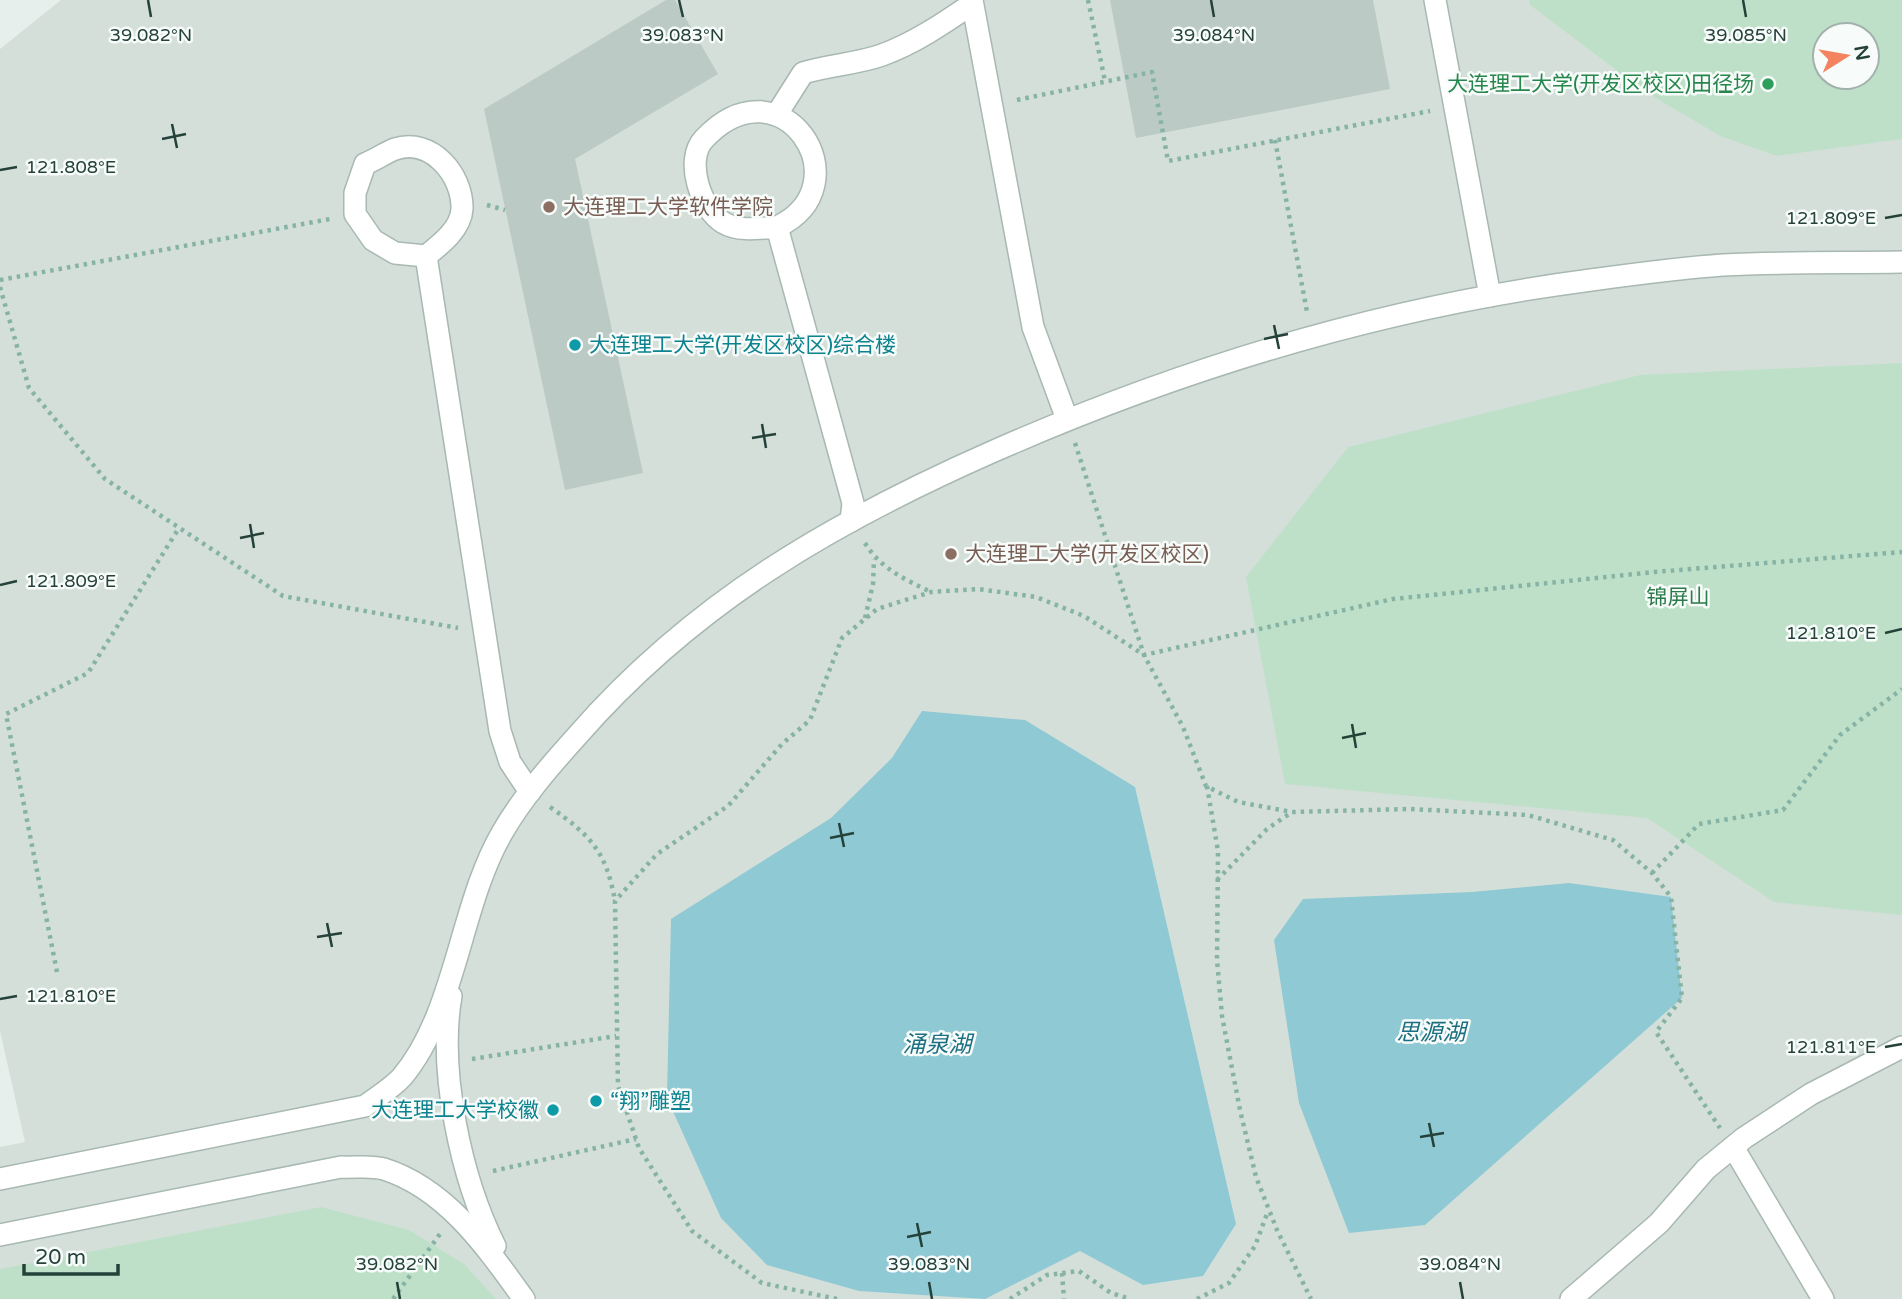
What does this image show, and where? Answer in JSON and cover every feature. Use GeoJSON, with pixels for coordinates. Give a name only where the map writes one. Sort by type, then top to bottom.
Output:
{"type":"FeatureCollection","features":[{"type":"Feature","properties":{"kind":"street"},"geometry":{"type":"LineString","coordinates":[[1435,0],[1490,296]]}},
{"type":"Feature","properties":{"kind":"street"},"geometry":{"type":"LineString","coordinates":[[777,114],[803,73],[830,64],[881,56],[920,38],[972,2],[1033,327],[1067,419]]}},
{"type":"Feature","properties":{"kind":"street"},"geometry":{"type":"LineString","coordinates":[[749,111],[777,114],[808,138],[816,173],[806,208],[777,227],[748,229],[725,224],[707,208],[696,180],[699,144],[718,124],[749,111]]}},
{"type":"Feature","properties":{"kind":"street"},"geometry":{"type":"LineString","coordinates":[[396,148],[421,148],[441,159],[457,181],[462,211],[448,238],[426,256],[395,253],[373,240],[355,215],[355,193],[365,164],[396,148]]}},
{"type":"Feature","properties":{"kind":"street"},"geometry":{"type":"LineString","coordinates":[[777,227],[853,503],[851,521]]}},
{"type":"Feature","properties":{"kind":"street"},"geometry":{"type":"LineString","coordinates":[[426,256],[500,732],[510,762],[530,792]]}},
{"type":"Feature","properties":{"kind":"street"},"geometry":{"type":"LineString","coordinates":[[0,1179],[365,1106],[401,1077],[424,1039],[501,834],[530,792],[626,682],[735,590],[851,521],[963,465],[1067,419],[1161,383],[1312,336],[1490,296],[1543,286],[1719,265],[1902,262]]}},
{"type":"Feature","properties":{"kind":"street"},"geometry":{"type":"LineString","coordinates":[[460,946],[449,1007],[447,1063],[469,1176],[482,1222],[519,1292]]}},
{"type":"Feature","properties":{"kind":"street"},"geometry":{"type":"LineString","coordinates":[[1571,1299],[1659,1223],[1706,1169],[1733,1147],[1811,1094],[1902,1047]]}},
{"type":"Feature","properties":{"kind":"street"},"geometry":{"type":"LineString","coordinates":[[1733,1147],[1823,1299]]}},
{"type":"Feature","properties":{"kind":"street"},"geometry":{"type":"LineString","coordinates":[[0,1234],[341,1167],[382,1168],[418,1184],[455,1213],[487,1248],[519,1292]]}},
{"type":"Feature","properties":{"kind":"path"},"geometry":{"type":"LineString","coordinates":[[1088,0],[1105,82]]}},
{"type":"Feature","properties":{"kind":"path"},"geometry":{"type":"LineString","coordinates":[[993,105],[1152,72],[1168,161],[1455,106]]}},
{"type":"Feature","properties":{"kind":"path"},"geometry":{"type":"LineString","coordinates":[[1275,141],[1312,336]]}},
{"type":"Feature","properties":{"kind":"path"},"geometry":{"type":"LineString","coordinates":[[0,280],[355,215]]}},
{"type":"Feature","properties":{"kind":"path"},"geometry":{"type":"LineString","coordinates":[[0,287],[29,388],[105,479],[283,596],[485,632]]}},
{"type":"Feature","properties":{"kind":"path"},"geometry":{"type":"LineString","coordinates":[[1067,419],[1127,596],[1144,655],[1183,727],[1206,786],[1219,851],[1217,960],[1222,1016],[1243,1124],[1256,1177],[1311,1299]]}},
{"type":"Feature","properties":{"kind":"path"},"geometry":{"type":"LineString","coordinates":[[851,521],[874,558],[898,576],[930,592]]}},
{"type":"Feature","properties":{"kind":"path"},"geometry":{"type":"LineString","coordinates":[[57,972],[6,713],[88,673],[178,528]]}},
{"type":"Feature","properties":{"kind":"path"},"geometry":{"type":"LineString","coordinates":[[615,901],[657,854],[728,806],[782,744],[810,720],[842,638],[877,609],[930,592],[978,589],[1036,597],[1084,616],[1144,655],[1393,599],[1654,572],[1902,552]]}},
{"type":"Feature","properties":{"kind":"path"},"geometry":{"type":"LineString","coordinates":[[866,618],[873,584],[874,558]]}},
{"type":"Feature","properties":{"kind":"path"},"geometry":{"type":"LineString","coordinates":[[1652,873],[1699,824],[1783,810],[1840,735],[1902,689]]}},
{"type":"Feature","properties":{"kind":"path"},"geometry":{"type":"LineString","coordinates":[[1206,786],[1238,802],[1292,812],[1410,808],[1528,815],[1614,840],[1652,873],[1671,897],[1682,998],[1656,1032],[1733,1147]]}},
{"type":"Feature","properties":{"kind":"path"},"geometry":{"type":"LineString","coordinates":[[530,792],[585,832],[609,869],[615,901],[618,1086],[636,1139],[692,1231],[762,1283],[837,1299]]}},
{"type":"Feature","properties":{"kind":"path"},"geometry":{"type":"LineString","coordinates":[[1217,881],[1267,829],[1292,812]]}},
{"type":"Feature","properties":{"kind":"path"},"geometry":{"type":"LineString","coordinates":[[447,1063],[616,1036]]}},
{"type":"Feature","properties":{"kind":"path"},"geometry":{"type":"LineString","coordinates":[[469,1176],[636,1139]]}},
{"type":"Feature","properties":{"kind":"path"},"geometry":{"type":"LineString","coordinates":[[1197,1299],[1228,1283],[1255,1245],[1269,1210]]}},
{"type":"Feature","properties":{"kind":"path"},"geometry":{"type":"LineString","coordinates":[[393,1299],[455,1213]]}},
{"type":"Feature","properties":{"kind":"path"},"geometry":{"type":"LineString","coordinates":[[1010,1299],[1047,1275],[1079,1271],[1111,1293],[1130,1299]]}},
{"type":"Feature","properties":{"kind":"path"},"geometry":{"type":"LineString","coordinates":[[1062,1273],[1064,1299]]}},
{"type":"Feature","properties":{"kind":"shaded area","name":"大连理工大学(开发区校区)"},"geometry":{"type":"Polygon","coordinates":[[[61,0],[1902,0],[1902,1299],[0,1299],[0,1147],[25,1142],[0,1031],[0,49],[61,0]]]}},
{"type":"Feature","properties":{"kind":"green space","name":"大连理工大学(开发区校区)田径场"},"geometry":{"type":"Polygon","coordinates":[[[1529,0],[1902,0],[1902,139],[1777,156],[1720,136],[1644,91],[1530,5],[1529,0]]]}},
{"type":"Feature","properties":{"kind":"green space","name":"锦屏山"},"geometry":{"type":"Polygon","coordinates":[[[1902,363],[1902,915],[1774,902],[1647,818],[1285,784],[1246,577],[1348,447],[1640,375],[1902,363]]]}},
{"type":"Feature","properties":{"kind":"green space"},"geometry":{"type":"Polygon","coordinates":[[[321,1207],[409,1230],[464,1264],[496,1299],[0,1299],[0,1269],[321,1207]]]}},
{"type":"Feature","properties":{"kind":"water","name":"涌泉湖"},"geometry":{"type":"Polygon","coordinates":[[[922,711],[1025,720],[1135,787],[1236,1224],[1203,1276],[1143,1285],[1080,1251],[985,1299],[859,1291],[767,1265],[721,1218],[667,1098],[671,919],[831,818],[892,758],[922,711]]]}},
{"type":"Feature","properties":{"kind":"water","name":"思源湖"},"geometry":{"type":"Polygon","coordinates":[[[1569,883],[1671,897],[1682,998],[1425,1225],[1349,1233],[1299,1103],[1274,940],[1303,899],[1472,892],[1569,883]]]}},
{"type":"Feature","properties":{"kind":"building","name":"大连理工大学(开发区校区)综合楼"},"geometry":{"type":"Polygon","coordinates":[[[666,0],[675,0],[718,74],[575,159],[643,473],[565,490],[484,109],[666,0]]]}},
{"type":"Feature","properties":{"kind":"building"},"geometry":{"type":"Polygon","coordinates":[[[1110,0],[1373,0],[1390,89],[1136,138],[1110,0]]]}},
{"type":"Feature","properties":{"kind":"place","name":"大连理工大学(开发区校区)田径场"},"geometry":{"type":"Point","coordinates":[1768,84]}},
{"type":"Feature","properties":{"kind":"place","name":"大连理工大学软件学院"},"geometry":{"type":"Point","coordinates":[549,207]}},
{"type":"Feature","properties":{"kind":"place","name":"大连理工大学(开发区校区)综合楼"},"geometry":{"type":"Point","coordinates":[575,345]}},
{"type":"Feature","properties":{"kind":"place","name":"大连理工大学(开发区校区)"},"geometry":{"type":"Point","coordinates":[951,554]}},
{"type":"Feature","properties":{"kind":"place","name":"“翔”雕塑"},"geometry":{"type":"Point","coordinates":[596,1101]}},
{"type":"Feature","properties":{"kind":"place","name":"大连理工大学校徽"},"geometry":{"type":"Point","coordinates":[553,1110]}}]}
